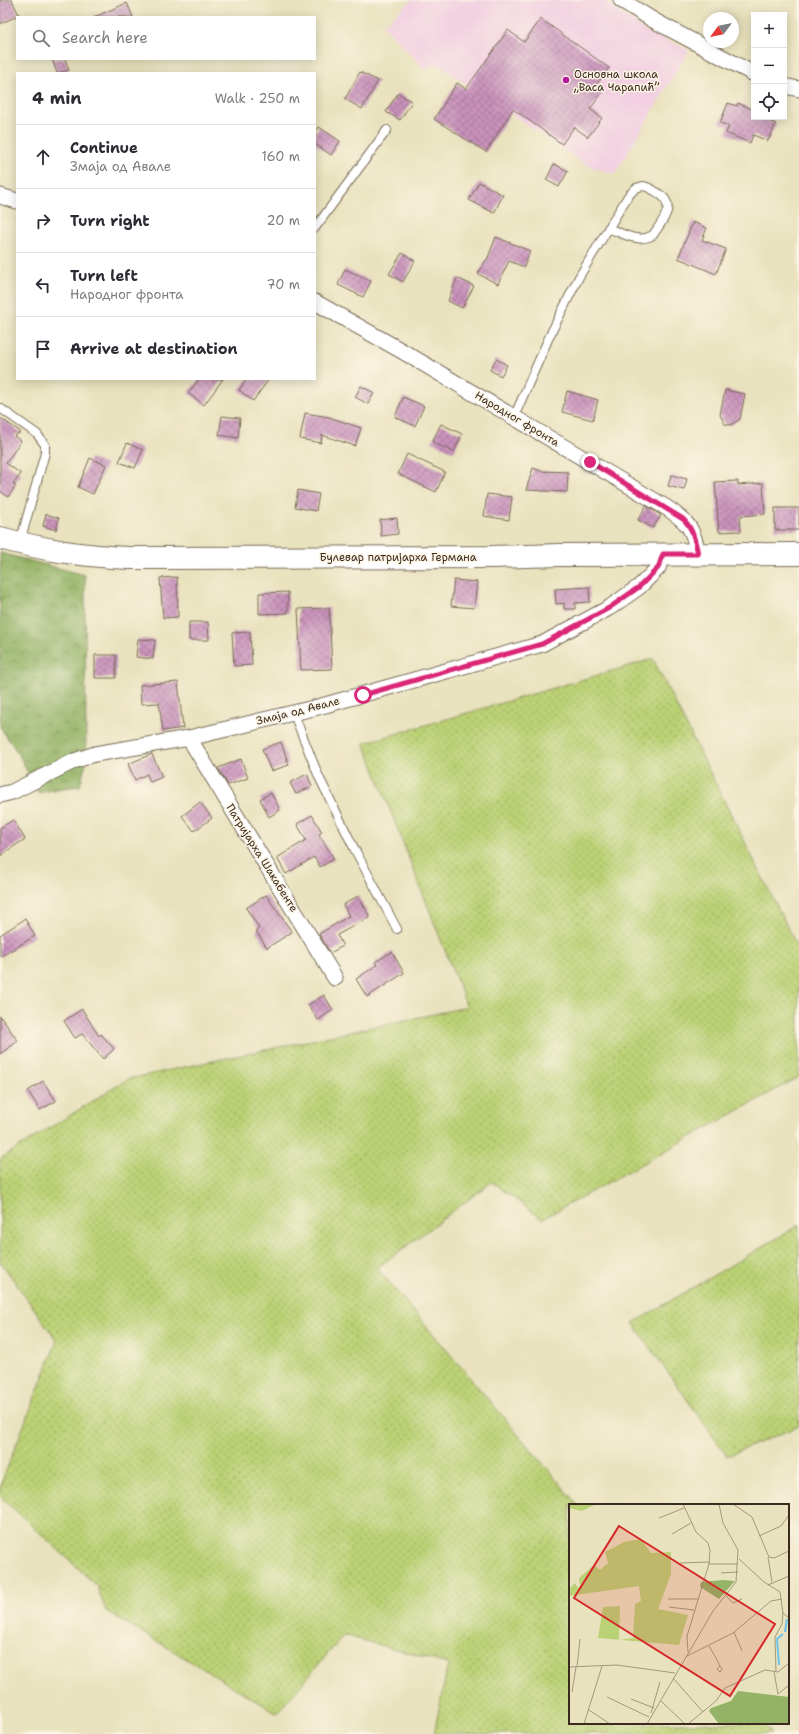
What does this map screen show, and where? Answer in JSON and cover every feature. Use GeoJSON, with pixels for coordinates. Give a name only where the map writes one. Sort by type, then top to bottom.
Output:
{"type":"FeatureCollection","features":[{"type":"Feature","properties":{"kind":"main road","name":"Булевар патријарха Германа"},"geometry":{"type":"LineString","coordinates":[[10,540],[58,552],[90,556],[129,558],[799,554]]}},
{"type":"Feature","properties":{"kind":"street"},"geometry":{"type":"LineString","coordinates":[[621,0],[653,20],[751,72]]}},
{"type":"Feature","properties":{"kind":"street"},"geometry":{"type":"LineString","coordinates":[[787,87],[799,89]]}},
{"type":"Feature","properties":{"kind":"street"},"geometry":{"type":"LineString","coordinates":[[0,196],[16,201]]}},
{"type":"Feature","properties":{"kind":"street","name":"Народног фронта"},"geometry":{"type":"LineString","coordinates":[[316,303],[396,347],[683,519],[687,523],[695,539],[698,554]]}},
{"type":"Feature","properties":{"kind":"street","name":"Змаја од Авале"},"geometry":{"type":"LineString","coordinates":[[0,795],[12,792],[74,761],[95,754],[189,738],[318,707],[542,644],[609,608],[639,587],[658,568],[663,554]]}},
{"type":"Feature","properties":{"kind":"street","name":"Патријарха Шакабенте"},"geometry":{"type":"LineString","coordinates":[[189,738],[335,978]]}},
{"type":"Feature","properties":{"kind":"lane"},"geometry":{"type":"LineString","coordinates":[[316,227],[387,130]]}},
{"type":"Feature","properties":{"kind":"lane"},"geometry":{"type":"LineString","coordinates":[[514,417],[569,297],[608,228],[628,196],[632,191],[640,186],[647,187],[662,195],[668,204],[667,212],[653,235],[646,238],[635,238],[608,228]]}},
{"type":"Feature","properties":{"kind":"lane"},"geometry":{"type":"LineString","coordinates":[[0,408],[37,434],[45,445],[45,453],[10,540]]}},
{"type":"Feature","properties":{"kind":"lane"},"geometry":{"type":"LineString","coordinates":[[293,712],[319,777],[354,848],[397,929]]}},
{"type":"Feature","properties":{"kind":"shaded area","name":"Основна школа „Васа Чарапић”"},"geometry":{"type":"Polygon","coordinates":[[[412,0],[603,0],[646,31],[689,50],[615,174],[586,165],[436,63],[426,70],[383,25],[412,0]]]}},
{"type":"Feature","properties":{"kind":"green space"},"geometry":{"type":"Polygon","coordinates":[[[0,553],[85,575],[86,762],[80,786],[38,793],[18,753],[0,727],[0,553]]]}},
{"type":"Feature","properties":{"kind":"green space"},"geometry":{"type":"Polygon","coordinates":[[[653,659],[799,950],[799,1077],[542,1219],[492,1182],[377,1268],[577,1504],[569,1504],[569,1724],[764,1724],[772,1734],[434,1734],[448,1664],[344,1635],[277,1713],[106,1611],[97,1586],[0,1496],[0,1486],[57,1341],[0,1261],[0,1159],[128,1079],[467,1007],[364,743],[653,659]]]}},
{"type":"Feature","properties":{"kind":"green space"},"geometry":{"type":"Polygon","coordinates":[[[799,1225],[799,1426],[727,1456],[633,1323],[799,1225]]]}},
{"type":"Feature","properties":{"kind":"building"},"geometry":{"type":"Polygon","coordinates":[[[0,0],[12,0],[19,15],[0,24],[0,0]]]}},
{"type":"Feature","properties":{"kind":"building"},"geometry":{"type":"Polygon","coordinates":[[[127,3],[133,16],[96,16],[127,3]]]}},
{"type":"Feature","properties":{"kind":"building"},"geometry":{"type":"Polygon","coordinates":[[[541,19],[609,68],[594,88],[602,93],[590,109],[602,118],[588,137],[574,127],[562,144],[513,109],[486,152],[434,119],[457,83],[466,89],[508,30],[524,42],[541,19]]]}},
{"type":"Feature","properties":{"kind":"building"},"geometry":{"type":"Polygon","coordinates":[[[52,60],[65,60],[69,70],[57,72],[52,60]]]}},
{"type":"Feature","properties":{"kind":"building"},"geometry":{"type":"Polygon","coordinates":[[[360,72],[378,81],[362,109],[345,99],[360,72]]]}},
{"type":"Feature","properties":{"kind":"building"},"geometry":{"type":"Polygon","coordinates":[[[398,93],[412,102],[400,120],[386,112],[398,93]]]}},
{"type":"Feature","properties":{"kind":"building"},"geometry":{"type":"Polygon","coordinates":[[[728,103],[737,106],[738,103],[751,109],[751,120],[767,120],[776,124],[768,141],[753,135],[750,143],[726,133],[729,126],[720,123],[728,103]]]}},
{"type":"Feature","properties":{"kind":"building"},"geometry":{"type":"Polygon","coordinates":[[[319,127],[340,141],[331,155],[316,145],[316,132],[319,127]]]}},
{"type":"Feature","properties":{"kind":"building"},"geometry":{"type":"Polygon","coordinates":[[[554,164],[568,171],[559,187],[546,180],[554,164]]]}},
{"type":"Feature","properties":{"kind":"building"},"geometry":{"type":"Polygon","coordinates":[[[479,182],[503,195],[494,213],[469,200],[479,182]]]}},
{"type":"Feature","properties":{"kind":"building"},"geometry":{"type":"Polygon","coordinates":[[[693,222],[707,228],[702,240],[726,249],[716,274],[678,258],[693,222]]]}},
{"type":"Feature","properties":{"kind":"building"},"geometry":{"type":"Polygon","coordinates":[[[496,237],[530,251],[524,267],[509,261],[498,284],[478,274],[487,260],[496,237]]]}},
{"type":"Feature","properties":{"kind":"building"},"geometry":{"type":"Polygon","coordinates":[[[402,253],[415,261],[403,282],[389,274],[402,253]]]}},
{"type":"Feature","properties":{"kind":"building"},"geometry":{"type":"Polygon","coordinates":[[[345,269],[371,281],[363,297],[338,285],[345,269]]]}},
{"type":"Feature","properties":{"kind":"building"},"geometry":{"type":"Polygon","coordinates":[[[457,278],[474,286],[462,308],[448,301],[457,278]]]}},
{"type":"Feature","properties":{"kind":"building"},"geometry":{"type":"Polygon","coordinates":[[[496,359],[507,365],[501,376],[490,370],[496,359]]]}},
{"type":"Feature","properties":{"kind":"building"},"geometry":{"type":"Polygon","coordinates":[[[198,380],[222,380],[204,405],[188,393],[198,380]]]}},
{"type":"Feature","properties":{"kind":"building"},"geometry":{"type":"Polygon","coordinates":[[[246,380],[268,380],[253,401],[239,390],[246,380]]]}},
{"type":"Feature","properties":{"kind":"building"},"geometry":{"type":"Polygon","coordinates":[[[361,386],[374,393],[368,404],[355,397],[361,386]]]}},
{"type":"Feature","properties":{"kind":"building"},"geometry":{"type":"Polygon","coordinates":[[[725,390],[745,394],[740,419],[731,425],[725,424],[720,415],[725,390]]]}},
{"type":"Feature","properties":{"kind":"building"},"geometry":{"type":"Polygon","coordinates":[[[567,391],[598,400],[593,420],[562,412],[567,391]]]}},
{"type":"Feature","properties":{"kind":"building"},"geometry":{"type":"Polygon","coordinates":[[[403,397],[424,406],[415,426],[395,417],[403,397]]]}},
{"type":"Feature","properties":{"kind":"building"},"geometry":{"type":"Polygon","coordinates":[[[305,413],[329,417],[361,428],[355,446],[322,435],[321,443],[300,439],[305,413]]]}},
{"type":"Feature","properties":{"kind":"building"},"geometry":{"type":"Polygon","coordinates":[[[222,416],[240,418],[238,438],[219,435],[222,416]]]}},
{"type":"Feature","properties":{"kind":"building"},"geometry":{"type":"Polygon","coordinates":[[[0,418],[21,432],[14,436],[21,441],[6,463],[21,474],[13,484],[16,486],[8,497],[0,491],[0,418]]]}},
{"type":"Feature","properties":{"kind":"building"},"geometry":{"type":"Polygon","coordinates":[[[441,424],[462,434],[454,452],[432,442],[441,424]]]}},
{"type":"Feature","properties":{"kind":"building"},"geometry":{"type":"Polygon","coordinates":[[[127,443],[143,450],[135,468],[119,462],[127,443]]]}},
{"type":"Feature","properties":{"kind":"building"},"geometry":{"type":"Polygon","coordinates":[[[407,454],[445,472],[436,492],[398,474],[407,454]]]}},
{"type":"Feature","properties":{"kind":"building"},"geometry":{"type":"Polygon","coordinates":[[[90,458],[106,465],[93,494],[78,487],[90,458]]]}},
{"type":"Feature","properties":{"kind":"building"},"geometry":{"type":"Polygon","coordinates":[[[533,468],[541,471],[568,472],[567,492],[526,490],[533,468]]]}},
{"type":"Feature","properties":{"kind":"building"},"geometry":{"type":"Polygon","coordinates":[[[671,475],[687,479],[684,490],[668,486],[671,475]]]}},
{"type":"Feature","properties":{"kind":"building"},"geometry":{"type":"Polygon","coordinates":[[[738,481],[738,485],[763,483],[765,514],[740,516],[741,531],[719,532],[715,482],[738,481]]]}},
{"type":"Feature","properties":{"kind":"building"},"geometry":{"type":"Polygon","coordinates":[[[298,490],[319,494],[316,511],[295,507],[298,490]]]}},
{"type":"Feature","properties":{"kind":"building"},"geometry":{"type":"Polygon","coordinates":[[[487,494],[512,497],[509,520],[484,516],[487,494]]]}},
{"type":"Feature","properties":{"kind":"building"},"geometry":{"type":"Polygon","coordinates":[[[646,506],[661,515],[653,528],[638,520],[646,506]]]}},
{"type":"Feature","properties":{"kind":"building"},"geometry":{"type":"Polygon","coordinates":[[[775,508],[799,508],[799,530],[775,530],[775,508]]]}},
{"type":"Feature","properties":{"kind":"building"},"geometry":{"type":"Polygon","coordinates":[[[46,514],[59,518],[56,530],[43,526],[46,514]]]}},
{"type":"Feature","properties":{"kind":"building"},"geometry":{"type":"Polygon","coordinates":[[[397,518],[398,534],[381,536],[380,520],[397,518]]]}},
{"type":"Feature","properties":{"kind":"building"},"geometry":{"type":"Polygon","coordinates":[[[177,577],[178,617],[163,618],[160,578],[177,577]]]}},
{"type":"Feature","properties":{"kind":"building"},"geometry":{"type":"Polygon","coordinates":[[[454,580],[477,582],[474,608],[451,606],[454,580]]]}},
{"type":"Feature","properties":{"kind":"building"},"geometry":{"type":"Polygon","coordinates":[[[589,587],[590,602],[575,603],[575,609],[564,609],[564,603],[556,604],[555,589],[589,587]]]}},
{"type":"Feature","properties":{"kind":"building"},"geometry":{"type":"Polygon","coordinates":[[[288,592],[288,613],[259,614],[259,593],[288,592]]]}},
{"type":"Feature","properties":{"kind":"building"},"geometry":{"type":"Polygon","coordinates":[[[329,608],[332,669],[301,670],[298,609],[329,608]]]}},
{"type":"Feature","properties":{"kind":"building"},"geometry":{"type":"Polygon","coordinates":[[[189,622],[208,622],[209,640],[189,640],[189,622]]]}},
{"type":"Feature","properties":{"kind":"building"},"geometry":{"type":"Polygon","coordinates":[[[250,632],[252,665],[234,666],[232,633],[250,632]]]}},
{"type":"Feature","properties":{"kind":"building"},"geometry":{"type":"Polygon","coordinates":[[[138,639],[155,640],[153,659],[136,657],[138,639]]]}},
{"type":"Feature","properties":{"kind":"building"},"geometry":{"type":"Polygon","coordinates":[[[95,655],[116,655],[116,678],[95,678],[95,655]]]}},
{"type":"Feature","properties":{"kind":"building"},"geometry":{"type":"Polygon","coordinates":[[[178,682],[183,728],[163,731],[159,703],[141,704],[140,685],[178,682]]]}},
{"type":"Feature","properties":{"kind":"building"},"geometry":{"type":"Polygon","coordinates":[[[281,742],[289,765],[271,771],[262,749],[281,742]]]}},
{"type":"Feature","properties":{"kind":"building"},"geometry":{"type":"Polygon","coordinates":[[[152,754],[162,777],[150,782],[147,774],[135,780],[128,764],[152,754]]]}},
{"type":"Feature","properties":{"kind":"building"},"geometry":{"type":"Polygon","coordinates":[[[241,759],[248,778],[228,785],[218,768],[241,759]]]}},
{"type":"Feature","properties":{"kind":"building"},"geometry":{"type":"Polygon","coordinates":[[[307,774],[312,786],[296,794],[290,783],[307,774]]]}},
{"type":"Feature","properties":{"kind":"building"},"geometry":{"type":"Polygon","coordinates":[[[271,793],[280,810],[269,817],[260,799],[271,793]]]}},
{"type":"Feature","properties":{"kind":"building"},"geometry":{"type":"Polygon","coordinates":[[[200,802],[212,818],[194,831],[182,816],[200,802]]]}},
{"type":"Feature","properties":{"kind":"building"},"geometry":{"type":"Polygon","coordinates":[[[312,815],[322,832],[319,834],[334,859],[320,867],[314,857],[286,874],[277,858],[306,840],[297,824],[312,815]]]}},
{"type":"Feature","properties":{"kind":"building"},"geometry":{"type":"Polygon","coordinates":[[[13,820],[25,839],[0,856],[0,828],[13,820]]]}},
{"type":"Feature","properties":{"kind":"building"},"geometry":{"type":"Polygon","coordinates":[[[266,895],[292,932],[267,948],[256,931],[259,928],[246,908],[266,895]]]}},
{"type":"Feature","properties":{"kind":"building"},"geometry":{"type":"Polygon","coordinates":[[[358,896],[370,917],[337,935],[343,946],[330,953],[319,934],[349,916],[343,905],[358,896]]]}},
{"type":"Feature","properties":{"kind":"building"},"geometry":{"type":"Polygon","coordinates":[[[25,919],[35,936],[0,957],[0,935],[25,919]]]}},
{"type":"Feature","properties":{"kind":"building"},"geometry":{"type":"Polygon","coordinates":[[[392,952],[404,973],[367,997],[356,979],[377,965],[375,962],[392,952]]]}},
{"type":"Feature","properties":{"kind":"building"},"geometry":{"type":"Polygon","coordinates":[[[324,995],[333,1010],[318,1020],[308,1005],[324,995]]]}},
{"type":"Feature","properties":{"kind":"building"},"geometry":{"type":"Polygon","coordinates":[[[82,1009],[99,1036],[101,1034],[114,1049],[103,1059],[82,1034],[75,1038],[64,1021],[82,1009]]]}},
{"type":"Feature","properties":{"kind":"building"},"geometry":{"type":"Polygon","coordinates":[[[0,1016],[18,1041],[0,1054],[0,1016]]]}},
{"type":"Feature","properties":{"kind":"building"},"geometry":{"type":"Polygon","coordinates":[[[43,1081],[56,1101],[40,1110],[28,1091],[43,1081]]]}},
{"type":"Feature","properties":{"kind":"place","name":"Основна школа „Васа Чарапић”"},"geometry":{"type":"Point","coordinates":[566,80]}},
{"type":"Feature","properties":{"kind":"route"},"geometry":{"type":"LineString","coordinates":[[363,695],[542,644],[609,608],[639,587],[658,568],[662,561],[663,554],[698,554],[695,539],[687,523],[683,519],[590,462]]}}]}
